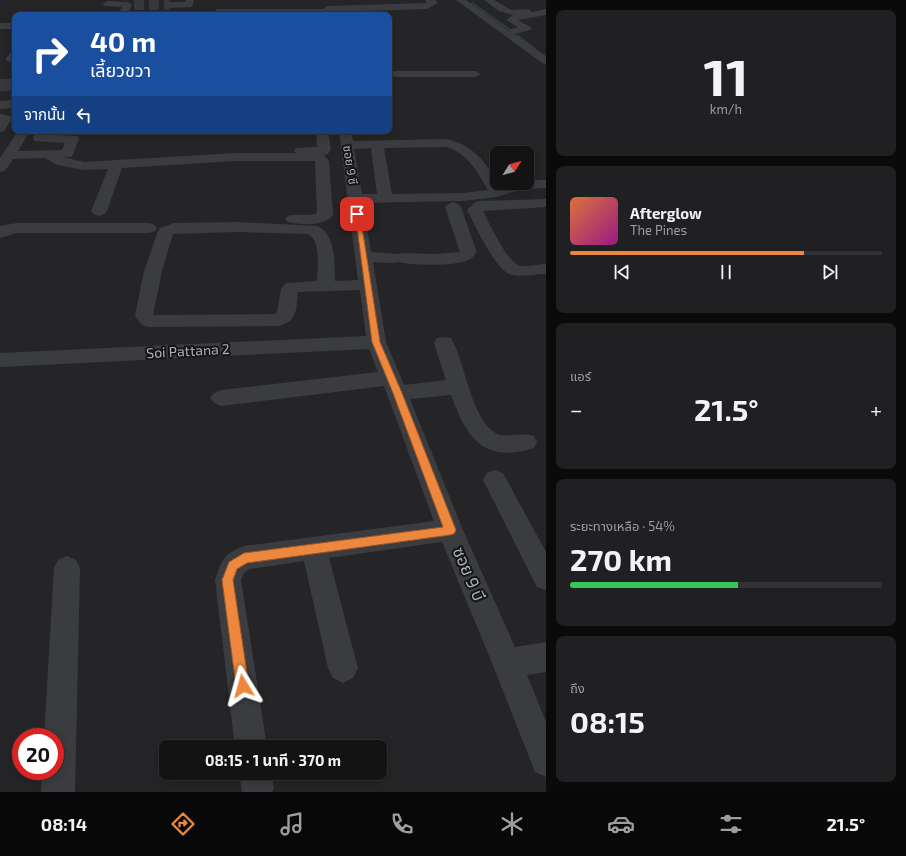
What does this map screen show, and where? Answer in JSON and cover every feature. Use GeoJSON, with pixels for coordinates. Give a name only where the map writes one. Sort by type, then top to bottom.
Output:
{"type":"FeatureCollection","features":[{"type":"Feature","properties":{"kind":"street"},"geometry":{"type":"LineString","coordinates":[[305,0],[310,12]]}},
{"type":"Feature","properties":{"kind":"street"},"geometry":{"type":"LineString","coordinates":[[355,0],[364,9]]}},
{"type":"Feature","properties":{"kind":"street"},"geometry":{"type":"LineString","coordinates":[[314,12],[327,9],[364,9],[431,5],[434,3],[429,0]]}},
{"type":"Feature","properties":{"kind":"street"},"geometry":{"type":"LineString","coordinates":[[461,0],[478,0]]}},
{"type":"Feature","properties":{"kind":"street"},"geometry":{"type":"LineString","coordinates":[[461,0],[546,61]]}},
{"type":"Feature","properties":{"kind":"street"},"geometry":{"type":"LineString","coordinates":[[488,0],[504,11],[517,14],[546,8]]}},
{"type":"Feature","properties":{"kind":"street"},"geometry":{"type":"LineString","coordinates":[[107,4],[131,5],[125,12]]}},
{"type":"Feature","properties":{"kind":"street"},"geometry":{"type":"LineString","coordinates":[[169,5],[188,6]]}},
{"type":"Feature","properties":{"kind":"street"},"geometry":{"type":"LineString","coordinates":[[527,28],[512,20],[546,12]]}},
{"type":"Feature","properties":{"kind":"street"},"geometry":{"type":"LineString","coordinates":[[0,26],[12,26]]}},
{"type":"Feature","properties":{"kind":"street"},"geometry":{"type":"LineString","coordinates":[[507,33],[538,26]]}},
{"type":"Feature","properties":{"kind":"street"},"geometry":{"type":"LineString","coordinates":[[392,74],[476,74]]}},
{"type":"Feature","properties":{"kind":"street"},"geometry":{"type":"LineString","coordinates":[[0,105],[12,104]]}},
{"type":"Feature","properties":{"kind":"street"},"geometry":{"type":"LineString","coordinates":[[0,118],[6,119],[0,128]]}},
{"type":"Feature","properties":{"kind":"street"},"geometry":{"type":"LineString","coordinates":[[0,137],[22,134]]}},
{"type":"Feature","properties":{"kind":"street"},"geometry":{"type":"LineString","coordinates":[[0,168],[22,134]]}},
{"type":"Feature","properties":{"kind":"street"},"geometry":{"type":"LineString","coordinates":[[123,151],[318,152],[324,149],[322,134]]}},
{"type":"Feature","properties":{"kind":"street"},"geometry":{"type":"LineString","coordinates":[[39,138],[73,139],[67,154]]}},
{"type":"Feature","properties":{"kind":"street"},"geometry":{"type":"LineString","coordinates":[[346,138],[377,145],[448,143],[456,145],[476,159],[497,193]]}},
{"type":"Feature","properties":{"kind":"street","name":"ซอย 9 ซี"},"geometry":{"type":"LineString","coordinates":[[346,138],[362,258],[376,342]]}},
{"type":"Feature","properties":{"kind":"street"},"geometry":{"type":"LineString","coordinates":[[377,145],[386,199]]}},
{"type":"Feature","properties":{"kind":"street"},"geometry":{"type":"LineString","coordinates":[[9,155],[101,152]]}},
{"type":"Feature","properties":{"kind":"street"},"geometry":{"type":"LineString","coordinates":[[47,154],[62,162],[78,165],[235,157],[320,158],[322,161],[325,215],[316,219],[231,220]]}},
{"type":"Feature","properties":{"kind":"street"},"geometry":{"type":"LineString","coordinates":[[99,210],[117,164]]}},
{"type":"Feature","properties":{"kind":"street"},"geometry":{"type":"LineString","coordinates":[[355,199],[463,197],[497,193],[521,185],[546,184]]}},
{"type":"Feature","properties":{"kind":"street"},"geometry":{"type":"LineString","coordinates":[[546,203],[479,206],[475,210],[496,250],[509,267],[520,270],[546,269]]}},
{"type":"Feature","properties":{"kind":"street"},"geometry":{"type":"LineString","coordinates":[[362,258],[463,257],[468,254],[468,250],[454,206]]}},
{"type":"Feature","properties":{"kind":"street"},"geometry":{"type":"LineString","coordinates":[[0,233],[4,230],[17,228],[149,228]]}},
{"type":"Feature","properties":{"kind":"street"},"geometry":{"type":"LineString","coordinates":[[326,285],[325,247],[322,235],[318,231],[312,229],[174,228],[166,231],[153,271],[144,316],[149,322],[279,320],[286,315],[290,289],[292,286],[367,285]]}},
{"type":"Feature","properties":{"kind":"street","name":"Soi Pattana 2"},"geometry":{"type":"LineString","coordinates":[[0,360],[376,342]]}},
{"type":"Feature","properties":{"kind":"street","name":"ซอย 9 บี"},"geometry":{"type":"LineString","coordinates":[[376,342],[450,530],[507,663],[546,761]]}},
{"type":"Feature","properties":{"kind":"street"},"geometry":{"type":"LineString","coordinates":[[444,343],[458,387],[479,433],[488,440],[498,444],[526,442]]}},
{"type":"Feature","properties":{"kind":"street"},"geometry":{"type":"LineString","coordinates":[[221,398],[394,386],[437,388],[458,387]]}},
{"type":"Feature","properties":{"kind":"street"},"geometry":{"type":"LineString","coordinates":[[495,480],[546,578]]}},
{"type":"Feature","properties":{"kind":"street"},"geometry":{"type":"LineString","coordinates":[[250,740],[228,580],[233,566],[244,558],[450,530]]}},
{"type":"Feature","properties":{"kind":"street"},"geometry":{"type":"LineString","coordinates":[[314,549],[343,668]]}},
{"type":"Feature","properties":{"kind":"street"},"geometry":{"type":"LineString","coordinates":[[58,792],[67,568]]}},
{"type":"Feature","properties":{"kind":"street"},"geometry":{"type":"LineString","coordinates":[[507,663],[546,657]]}},
{"type":"Feature","properties":{"kind":"shaded area"},"geometry":{"type":"Polygon","coordinates":[[[0,0],[546,0],[546,792],[0,792],[0,0]]]}},
{"type":"Feature","properties":{"kind":"waterway"},"geometry":{"type":"LineString","coordinates":[[472,3],[512,31]]}},
{"type":"Feature","properties":{"kind":"waterway"},"geometry":{"type":"LineString","coordinates":[[517,35],[535,49]]}},
{"type":"Feature","properties":{"kind":"tunnel"},"geometry":{"type":"LineString","coordinates":[[134,5],[169,5]]}},
{"type":"Feature","properties":{"kind":"tunnel"},"geometry":{"type":"LineString","coordinates":[[0,85],[12,85]]}},
{"type":"Feature","properties":{"kind":"route"},"geometry":{"type":"LineString","coordinates":[[243,686],[228,580],[233,566],[244,558],[450,530],[376,342],[362,258],[357,214]]}}]}
